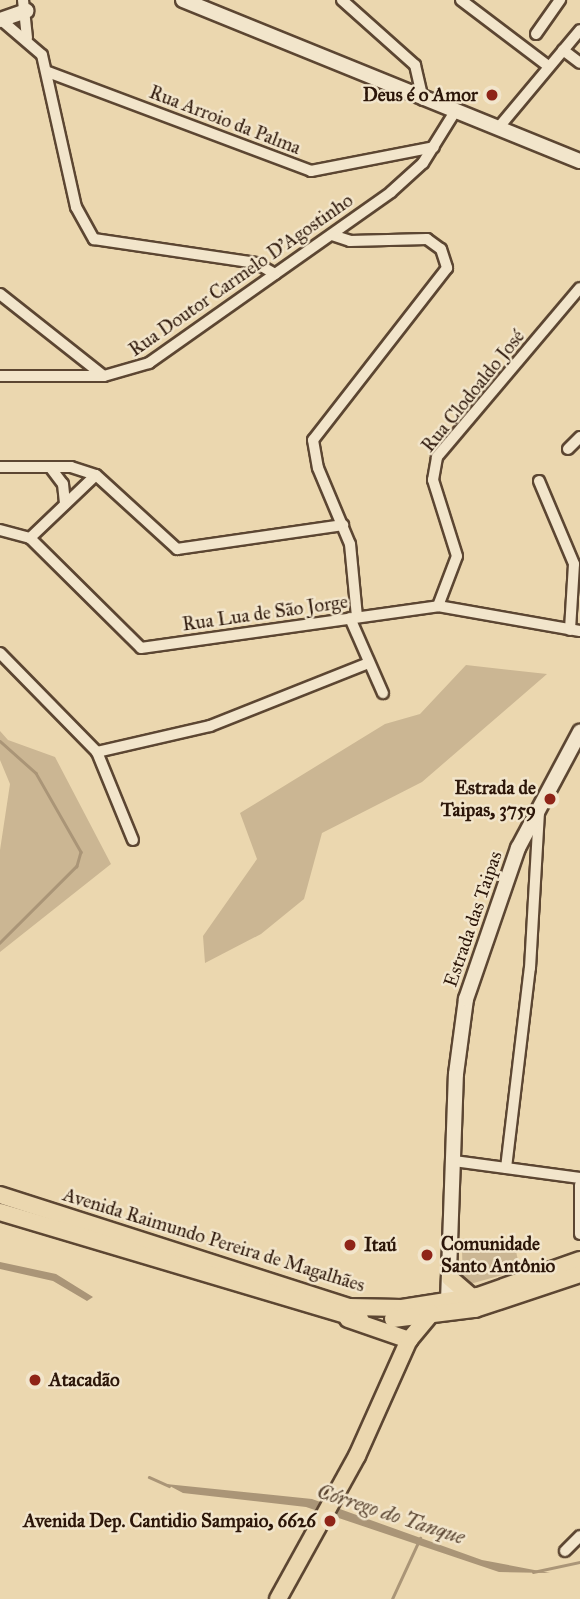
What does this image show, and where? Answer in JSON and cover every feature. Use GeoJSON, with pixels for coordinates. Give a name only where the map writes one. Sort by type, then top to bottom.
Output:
{"type":"FeatureCollection","features":[{"type":"Feature","properties":{"kind":"main road"},"geometry":{"type":"LineString","coordinates":[[183,0],[423,100],[456,110],[580,161]]}},
{"type":"Feature","properties":{"kind":"main road"},"geometry":{"type":"LineString","coordinates":[[0,19],[24,6]]}},
{"type":"Feature","properties":{"kind":"main road","name":"Estrada das Taipas"},"geometry":{"type":"LineString","coordinates":[[448,1301],[454,1161],[466,999],[497,902],[539,810],[580,732]]}},
{"type":"Feature","properties":{"kind":"main road","name":"Avenida Raimundo Pereira de Magalhães"},"geometry":{"type":"LineString","coordinates":[[0,1195],[348,1307],[472,1297],[580,1260]]}},
{"type":"Feature","properties":{"kind":"main road","name":"Avenida Raimundo Pereira de Magalhães"},"geometry":{"type":"LineString","coordinates":[[0,1212],[339,1316],[427,1317],[514,1298],[580,1274]]}},
{"type":"Feature","properties":{"kind":"main road"},"geometry":{"type":"LineString","coordinates":[[450,1278],[472,1297]]}},
{"type":"Feature","properties":{"kind":"main road"},"geometry":{"type":"LineString","coordinates":[[278,1599],[334,1500],[409,1340],[427,1317],[448,1301]]}},
{"type":"Feature","properties":{"kind":"main road"},"geometry":{"type":"LineString","coordinates":[[339,1316],[409,1340]]}},
{"type":"Feature","properties":{"kind":"street"},"geometry":{"type":"LineString","coordinates":[[342,0],[415,65],[423,100]]}},
{"type":"Feature","properties":{"kind":"street"},"geometry":{"type":"LineString","coordinates":[[461,0],[547,65]]}},
{"type":"Feature","properties":{"kind":"street"},"geometry":{"type":"LineString","coordinates":[[536,34],[560,0]]}},
{"type":"Feature","properties":{"kind":"street"},"geometry":{"type":"LineString","coordinates":[[24,6],[26,38]]}},
{"type":"Feature","properties":{"kind":"street"},"geometry":{"type":"LineString","coordinates":[[0,19],[26,38],[48,72],[76,207],[94,239],[256,263],[275,274]]}},
{"type":"Feature","properties":{"kind":"street"},"geometry":{"type":"LineString","coordinates":[[499,127],[547,65],[580,30]]}},
{"type":"Feature","properties":{"kind":"street"},"geometry":{"type":"LineString","coordinates":[[563,50],[580,63]]}},
{"type":"Feature","properties":{"kind":"street","name":"Rua Arroio da Palma"},"geometry":{"type":"LineString","coordinates":[[48,72],[311,171],[434,147]]}},
{"type":"Feature","properties":{"kind":"street","name":"Rua Doutor Carmelo D'Agostinho"},"geometry":{"type":"LineString","coordinates":[[0,376],[104,376],[149,363],[413,174],[434,147],[456,110]]}},
{"type":"Feature","properties":{"kind":"street"},"geometry":{"type":"LineString","coordinates":[[331,235],[350,241],[428,239],[441,249],[446,268],[313,440],[343,525],[353,618],[366,664],[383,693]]}},
{"type":"Feature","properties":{"kind":"street","name":"Rua Clodoaldo José"},"geometry":{"type":"LineString","coordinates":[[438,606],[457,556],[433,480],[437,457],[580,288]]}},
{"type":"Feature","properties":{"kind":"street"},"geometry":{"type":"LineString","coordinates":[[0,294],[104,376]]}},
{"type":"Feature","properties":{"kind":"street"},"geometry":{"type":"LineString","coordinates":[[568,449],[580,437]]}},
{"type":"Feature","properties":{"kind":"street"},"geometry":{"type":"LineString","coordinates":[[0,467],[50,467],[96,475],[177,549],[343,525]]}},
{"type":"Feature","properties":{"kind":"street"},"geometry":{"type":"LineString","coordinates":[[50,467],[63,484],[65,505]]}},
{"type":"Feature","properties":{"kind":"street"},"geometry":{"type":"LineString","coordinates":[[30,538],[96,475]]}},
{"type":"Feature","properties":{"kind":"street"},"geometry":{"type":"LineString","coordinates":[[538,481],[574,564],[575,631]]}},
{"type":"Feature","properties":{"kind":"street","name":"Rua Lua de São Jorge"},"geometry":{"type":"LineString","coordinates":[[0,530],[30,538],[141,648],[438,606],[575,631]]}},
{"type":"Feature","properties":{"kind":"street"},"geometry":{"type":"LineString","coordinates":[[0,653],[97,752],[134,840]]}},
{"type":"Feature","properties":{"kind":"street"},"geometry":{"type":"LineString","coordinates":[[97,752],[210,726],[366,664]]}},
{"type":"Feature","properties":{"kind":"street"},"geometry":{"type":"LineString","coordinates":[[506,1168],[530,968],[539,810]]}},
{"type":"Feature","properties":{"kind":"street"},"geometry":{"type":"LineString","coordinates":[[454,1161],[580,1178]]}},
{"type":"Feature","properties":{"kind":"street"},"geometry":{"type":"LineString","coordinates":[[580,1185],[580,1234]]}},
{"type":"Feature","properties":{"kind":"street"},"geometry":{"type":"LineString","coordinates":[[565,1551],[580,1536]]}},
{"type":"Feature","properties":{"kind":"shaded area"},"geometry":{"type":"Polygon","coordinates":[[[466,665],[547,674],[422,782],[322,833],[304,899],[261,934],[205,963],[203,936],[257,859],[240,813],[385,724],[420,714],[466,665]]]}},
{"type":"Feature","properties":{"kind":"shaded area"},"geometry":{"type":"Polygon","coordinates":[[[0,731],[8,740],[55,757],[111,864],[0,952],[0,850],[10,784],[0,760],[0,731]]]}},
{"type":"Feature","properties":{"kind":"shaded area"},"geometry":{"type":"Polygon","coordinates":[[[462,1249],[516,1251],[520,1270],[463,1286],[462,1249]]]}},
{"type":"Feature","properties":{"kind":"shaded area"},"geometry":{"type":"Polygon","coordinates":[[[0,1262],[56,1274],[93,1297],[87,1301],[53,1281],[0,1269],[0,1262]]]}},
{"type":"Feature","properties":{"kind":"shaded area"},"geometry":{"type":"Polygon","coordinates":[[[166,1484],[312,1499],[482,1560],[550,1573],[499,1572],[306,1507],[183,1493],[166,1484]]]}},
{"type":"Feature","properties":{"kind":"waterway"},"geometry":{"type":"LineString","coordinates":[[0,741],[36,773],[81,852],[77,866],[0,943]]}},
{"type":"Feature","properties":{"kind":"waterway","name":"Córrego do Tanque"},"geometry":{"type":"LineString","coordinates":[[149,1477],[169,1486]]}},
{"type":"Feature","properties":{"kind":"waterway"},"geometry":{"type":"LineString","coordinates":[[392,1599],[420,1538]]}},
{"type":"Feature","properties":{"kind":"waterway","name":"Córrego do Tanque"},"geometry":{"type":"LineString","coordinates":[[533,1572],[580,1562]]}},
{"type":"Feature","properties":{"kind":"place","name":"Deus é o Amor"},"geometry":{"type":"Point","coordinates":[492,95]}},
{"type":"Feature","properties":{"kind":"place","name":"Estrada de Taipas, 3759"},"geometry":{"type":"Point","coordinates":[550,799]}},
{"type":"Feature","properties":{"kind":"place","name":"Itaú"},"geometry":{"type":"Point","coordinates":[350,1245]}},
{"type":"Feature","properties":{"kind":"place","name":"Comunidade Santo Antônio"},"geometry":{"type":"Point","coordinates":[427,1255]}},
{"type":"Feature","properties":{"kind":"place","name":"Atacadão"},"geometry":{"type":"Point","coordinates":[35,1380]}},
{"type":"Feature","properties":{"kind":"place","name":"Avenida Dep. Cantidio Sampaio, 6626"},"geometry":{"type":"Point","coordinates":[330,1521]}}]}
